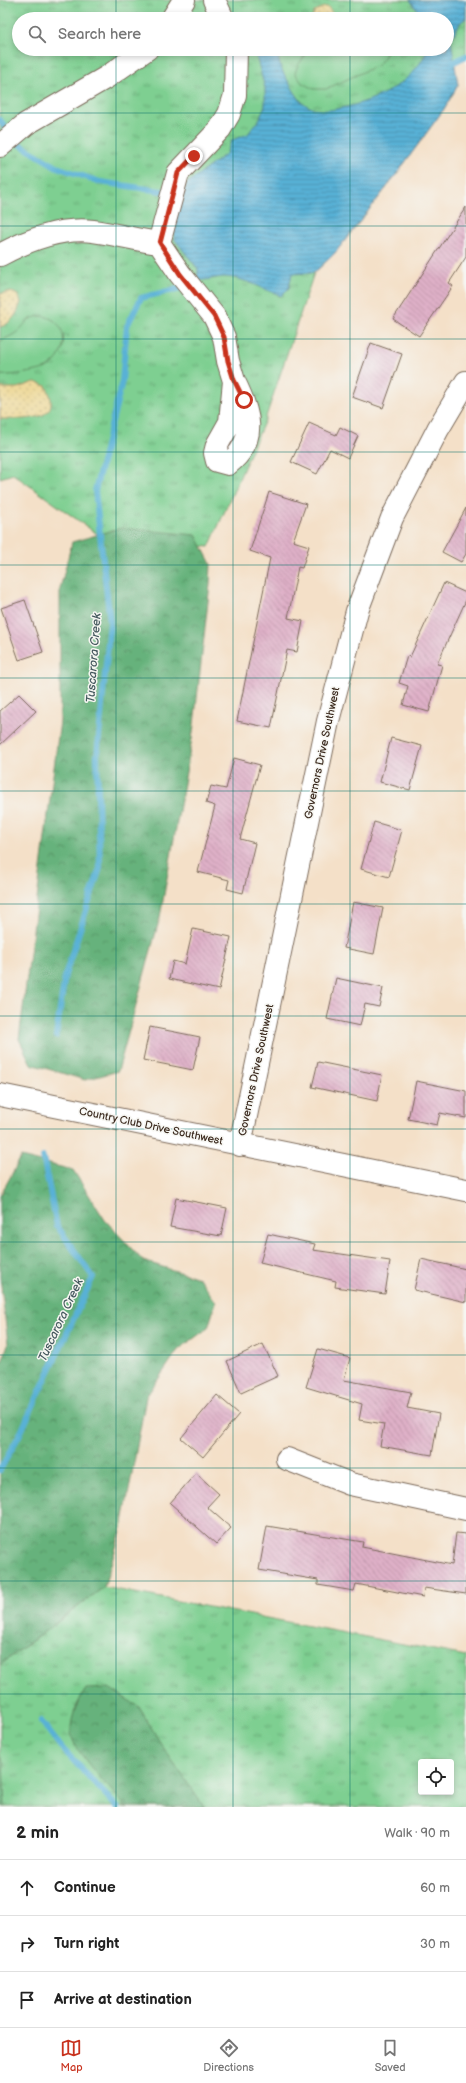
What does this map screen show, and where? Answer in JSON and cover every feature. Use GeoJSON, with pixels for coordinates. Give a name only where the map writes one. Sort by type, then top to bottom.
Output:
{"type":"FeatureCollection","features":[{"type":"Feature","properties":{"kind":"street"},"geometry":{"type":"LineString","coordinates":[[176,12],[184,0]]}},
{"type":"Feature","properties":{"kind":"street"},"geometry":{"type":"LineString","coordinates":[[214,0],[220,12]]}},
{"type":"Feature","properties":{"kind":"street"},"geometry":{"type":"LineString","coordinates":[[0,146],[26,124],[107,77],[137,56]]}},
{"type":"Feature","properties":{"kind":"street"},"geometry":{"type":"LineString","coordinates":[[234,380],[228,361],[224,337],[214,316],[180,274],[162,233],[178,173],[220,129],[229,114],[235,95],[236,56]]}},
{"type":"Feature","properties":{"kind":"street"},"geometry":{"type":"LineString","coordinates":[[0,255],[30,241],[62,232],[93,231],[162,233]]}},
{"type":"Feature","properties":{"kind":"street","name":"Governors Drive Southwest"},"geometry":{"type":"LineString","coordinates":[[240,1145],[328,721],[357,611],[392,518],[438,429],[466,382]]}},
{"type":"Feature","properties":{"kind":"street","name":"Country Club Drive Southwest"},"geometry":{"type":"LineString","coordinates":[[0,1095],[466,1190]]}},
{"type":"Feature","properties":{"kind":"street"},"geometry":{"type":"LineString","coordinates":[[287,1459],[350,1484],[466,1508]]}},
{"type":"Feature","properties":{"kind":"green space"},"geometry":{"type":"Polygon","coordinates":[[[0,0],[466,0],[466,56],[454,62],[458,85],[444,109],[387,187],[335,253],[314,273],[265,420],[209,547],[100,536],[13,474],[0,478],[0,0]]]}},
{"type":"Feature","properties":{"kind":"green space"},"geometry":{"type":"Polygon","coordinates":[[[305,56],[385,56],[378,65],[326,89],[314,89],[302,83],[295,73],[298,65],[305,56]]]}},
{"type":"Feature","properties":{"kind":"green space"},"geometry":{"type":"Polygon","coordinates":[[[43,316],[52,319],[58,324],[62,331],[64,339],[63,347],[55,362],[44,369],[32,372],[0,375],[0,341],[21,329],[30,319],[43,316]]]}},
{"type":"Feature","properties":{"kind":"green space"},"geometry":{"type":"Polygon","coordinates":[[[121,528],[196,535],[211,564],[210,584],[193,733],[160,917],[118,1071],[85,1080],[31,1064],[19,1039],[60,721],[60,589],[72,542],[121,528]]]}},
{"type":"Feature","properties":{"kind":"green space"},"geometry":{"type":"Polygon","coordinates":[[[21,1157],[73,1170],[105,1220],[143,1261],[199,1278],[216,1302],[208,1328],[178,1350],[146,1397],[122,1528],[104,1587],[0,1665],[0,1368],[8,1344],[0,1277],[0,1196],[21,1157]]]}},
{"type":"Feature","properties":{"kind":"green space"},"geometry":{"type":"Polygon","coordinates":[[[104,1587],[466,1656],[466,1807],[0,1807],[0,1665],[104,1587]]]}},
{"type":"Feature","properties":{"kind":"green space"},"geometry":{"type":"Polygon","coordinates":[[[109,1688],[139,1707],[163,1747],[204,1807],[126,1807],[85,1760],[73,1741],[71,1727],[73,1715],[77,1704],[86,1689],[109,1688]]]}},
{"type":"Feature","properties":{"kind":"green space"},"geometry":{"type":"Polygon","coordinates":[[[0,1756],[3,1762],[5,1807],[0,1807],[0,1756]]]}},
{"type":"Feature","properties":{"kind":"sand"},"geometry":{"type":"Polygon","coordinates":[[[328,7],[332,12],[314,12],[328,7]]]}},
{"type":"Feature","properties":{"kind":"sand"},"geometry":{"type":"Polygon","coordinates":[[[7,292],[16,294],[21,302],[14,318],[0,327],[0,294],[7,292]]]}},
{"type":"Feature","properties":{"kind":"sand"},"geometry":{"type":"Polygon","coordinates":[[[35,382],[46,386],[51,398],[50,407],[46,413],[29,418],[0,419],[0,388],[17,388],[35,382]]]}},
{"type":"Feature","properties":{"kind":"water"},"geometry":{"type":"Polygon","coordinates":[[[410,0],[466,0],[466,18],[460,23],[454,34],[454,12],[418,12],[410,0]]]}},
{"type":"Feature","properties":{"kind":"water"},"geometry":{"type":"Polygon","coordinates":[[[256,56],[278,56],[286,77],[301,101],[314,109],[320,110],[332,110],[362,103],[385,93],[406,79],[424,56],[453,56],[458,85],[444,109],[387,187],[335,253],[314,273],[292,274],[289,288],[281,296],[240,279],[222,277],[197,280],[198,269],[175,240],[172,222],[186,184],[226,154],[232,140],[248,134],[260,118],[265,105],[265,88],[256,56]]]}},
{"type":"Feature","properties":{"kind":"building"},"geometry":{"type":"Polygon","coordinates":[[[466,207],[466,257],[449,283],[453,286],[419,336],[393,319],[466,207]]]}},
{"type":"Feature","properties":{"kind":"building"},"geometry":{"type":"Polygon","coordinates":[[[371,343],[402,354],[383,408],[352,397],[371,343]]]}},
{"type":"Feature","properties":{"kind":"building"},"geometry":{"type":"Polygon","coordinates":[[[309,423],[336,435],[340,427],[358,436],[348,458],[330,449],[317,474],[291,462],[309,423]]]}},
{"type":"Feature","properties":{"kind":"building"},"geometry":{"type":"Polygon","coordinates":[[[269,492],[306,504],[293,541],[309,546],[302,568],[298,567],[288,618],[303,621],[297,652],[287,650],[271,728],[237,721],[270,558],[250,551],[269,492]]]}},
{"type":"Feature","properties":{"kind":"building"},"geometry":{"type":"Polygon","coordinates":[[[466,508],[466,554],[461,562],[442,552],[466,508]]]}},
{"type":"Feature","properties":{"kind":"building"},"geometry":{"type":"Polygon","coordinates":[[[444,583],[466,593],[466,600],[437,664],[442,665],[429,712],[403,705],[408,686],[399,683],[407,656],[410,657],[444,583]]]}},
{"type":"Feature","properties":{"kind":"building"},"geometry":{"type":"Polygon","coordinates":[[[25,600],[43,652],[19,660],[1,608],[25,600]]]}},
{"type":"Feature","properties":{"kind":"building"},"geometry":{"type":"Polygon","coordinates":[[[19,694],[36,711],[0,745],[0,711],[19,694]]]}},
{"type":"Feature","properties":{"kind":"building"},"geometry":{"type":"Polygon","coordinates":[[[391,738],[422,746],[410,790],[380,782],[391,738]]]}},
{"type":"Feature","properties":{"kind":"building"},"geometry":{"type":"Polygon","coordinates":[[[234,758],[260,765],[240,839],[255,843],[243,893],[227,889],[229,880],[198,872],[215,806],[206,803],[211,786],[226,789],[234,758]]]}},
{"type":"Feature","properties":{"kind":"building"},"geometry":{"type":"Polygon","coordinates":[[[374,822],[402,830],[389,877],[361,869],[374,822]]]}},
{"type":"Feature","properties":{"kind":"building"},"geometry":{"type":"Polygon","coordinates":[[[353,902],[383,908],[374,954],[344,948],[353,902]]]}},
{"type":"Feature","properties":{"kind":"building"},"geometry":{"type":"Polygon","coordinates":[[[193,929],[231,937],[219,990],[169,979],[173,961],[185,964],[193,929]]]}},
{"type":"Feature","properties":{"kind":"building"},"geometry":{"type":"Polygon","coordinates":[[[336,978],[383,988],[379,1007],[365,1004],[360,1026],[327,1019],[336,978]]]}},
{"type":"Feature","properties":{"kind":"building"},"geometry":{"type":"Polygon","coordinates":[[[150,1027],[200,1037],[193,1070],[143,1060],[150,1027]]]}},
{"type":"Feature","properties":{"kind":"building"},"geometry":{"type":"Polygon","coordinates":[[[318,1062],[382,1075],[377,1101],[312,1087],[318,1062]]]}},
{"type":"Feature","properties":{"kind":"building"},"geometry":{"type":"Polygon","coordinates":[[[416,1081],[466,1091],[466,1118],[440,1113],[437,1125],[408,1119],[416,1081]]]}},
{"type":"Feature","properties":{"kind":"building"},"geometry":{"type":"Polygon","coordinates":[[[176,1198],[227,1208],[221,1236],[170,1227],[176,1198]]]}},
{"type":"Feature","properties":{"kind":"building"},"geometry":{"type":"Polygon","coordinates":[[[268,1234],[315,1244],[313,1250],[390,1261],[385,1294],[335,1287],[336,1281],[260,1263],[268,1234]]]}},
{"type":"Feature","properties":{"kind":"building"},"geometry":{"type":"Polygon","coordinates":[[[421,1259],[466,1269],[466,1302],[414,1290],[421,1259]]]}},
{"type":"Feature","properties":{"kind":"building"},"geometry":{"type":"Polygon","coordinates":[[[263,1344],[278,1376],[241,1393],[227,1361],[263,1344]]]}},
{"type":"Feature","properties":{"kind":"building"},"geometry":{"type":"Polygon","coordinates":[[[318,1349],[350,1358],[344,1380],[411,1392],[407,1408],[439,1414],[432,1455],[380,1446],[384,1424],[359,1420],[362,1404],[306,1387],[318,1349]]]}},
{"type":"Feature","properties":{"kind":"building"},"geometry":{"type":"Polygon","coordinates":[[[217,1395],[239,1414],[203,1457],[181,1438],[217,1395]]]}},
{"type":"Feature","properties":{"kind":"building"},"geometry":{"type":"Polygon","coordinates":[[[196,1473],[219,1494],[207,1507],[231,1528],[216,1544],[170,1503],[196,1473]]]}},
{"type":"Feature","properties":{"kind":"building"},"geometry":{"type":"Polygon","coordinates":[[[267,1526],[363,1542],[362,1547],[452,1565],[456,1533],[466,1534],[466,1594],[424,1588],[423,1597],[356,1584],[354,1591],[318,1585],[318,1580],[259,1570],[267,1526]]]}},
{"type":"Feature","properties":{"kind":"waterway","name":"Tuscarora Creek"},"geometry":{"type":"LineString","coordinates":[[454,62],[466,56]]}},
{"type":"Feature","properties":{"kind":"waterway"},"geometry":{"type":"LineString","coordinates":[[0,120],[14,141],[57,167],[100,182],[168,192]]}},
{"type":"Feature","properties":{"kind":"waterway","name":"Tuscarora Creek"},"geometry":{"type":"LineString","coordinates":[[56,1036],[65,975],[100,868],[97,757],[110,622],[95,491],[122,381],[127,326],[141,298],[180,288]]}},
{"type":"Feature","properties":{"kind":"waterway","name":"Tuscarora Creek"},"geometry":{"type":"LineString","coordinates":[[0,1470],[21,1432],[93,1277],[57,1226],[43,1157]]}},
{"type":"Feature","properties":{"kind":"waterway"},"geometry":{"type":"LineString","coordinates":[[41,1721],[60,1746],[117,1807]]}},
{"type":"Feature","properties":{"kind":"route"},"geometry":{"type":"LineString","coordinates":[[194,156],[178,173],[164,222],[160,243],[180,274],[214,316],[224,337],[228,361],[234,380],[244,400]]}}]}
